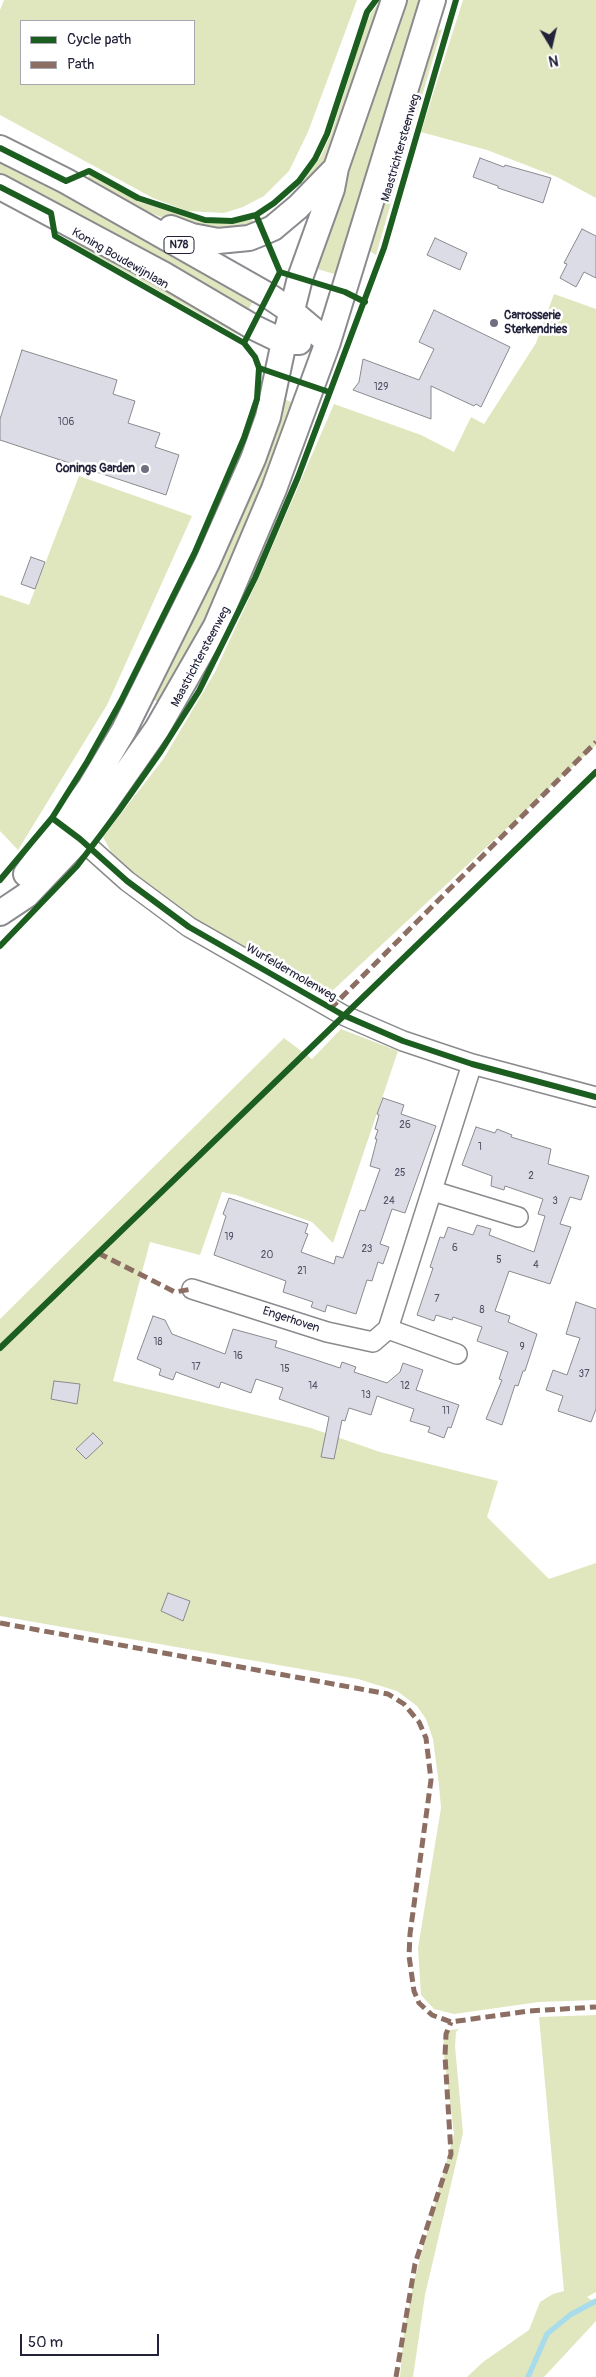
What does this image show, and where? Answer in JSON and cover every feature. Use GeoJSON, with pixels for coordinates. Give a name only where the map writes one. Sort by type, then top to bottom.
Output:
{"type":"FeatureCollection","features":[{"type":"Feature","properties":{"kind":"main road","name":"Maastrichtersteenweg"},"geometry":{"type":"LineString","coordinates":[[72,832],[89,789],[131,716],[208,563],[253,459],[268,417],[300,278],[332,189],[336,168],[394,0]]}},
{"type":"Feature","properties":{"kind":"main road","name":"Maastrichtersteenweg"},"geometry":{"type":"LineString","coordinates":[[0,913],[27,895],[72,832],[157,728],[216,626],[274,489],[328,342],[433,0]]}},
{"type":"Feature","properties":{"kind":"main road","name":"N78"},"geometry":{"type":"LineString","coordinates":[[0,148],[66,181],[291,311],[328,342]]}},
{"type":"Feature","properties":{"kind":"main road"},"geometry":{"type":"LineString","coordinates":[[66,181],[98,193],[182,233],[218,241],[248,238],[273,228],[298,207],[336,168]]}},
{"type":"Feature","properties":{"kind":"main road","name":"Koning Boudewijnlaan"},"geometry":{"type":"LineString","coordinates":[[0,187],[284,342],[328,342]]}},
{"type":"Feature","properties":{"kind":"street"},"geometry":{"type":"LineString","coordinates":[[131,716],[157,728]]}},
{"type":"Feature","properties":{"kind":"street","name":"Wurfeldermolenweg"},"geometry":{"type":"LineString","coordinates":[[72,832],[127,881],[189,927],[330,1009],[403,1041],[472,1064],[596,1097]]}},
{"type":"Feature","properties":{"kind":"street"},"geometry":{"type":"LineString","coordinates":[[457,1354],[388,1329],[472,1064]]}},
{"type":"Feature","properties":{"kind":"street"},"geometry":{"type":"LineString","coordinates":[[433,1191],[518,1217]]}},
{"type":"Feature","properties":{"kind":"street","name":"Engerhoven"},"geometry":{"type":"LineString","coordinates":[[192,1289],[327,1332],[373,1342],[388,1329]]}},
{"type":"Feature","properties":{"kind":"green space"},"geometry":{"type":"Polygon","coordinates":[[[4,0],[357,0],[308,132],[289,171],[264,196],[243,207],[224,213],[187,211],[153,198],[0,115],[0,10],[4,0]]]}},
{"type":"Feature","properties":{"kind":"green space"},"geometry":{"type":"Polygon","coordinates":[[[406,0],[426,0],[344,277],[311,267],[406,0]]]}},
{"type":"Feature","properties":{"kind":"green space"},"geometry":{"type":"Polygon","coordinates":[[[463,0],[596,0],[596,198],[557,177],[487,150],[421,132],[463,0]]]}},
{"type":"Feature","properties":{"kind":"green space"},"geometry":{"type":"Polygon","coordinates":[[[380,1],[339,132],[330,151],[318,172],[265,223],[266,215],[281,206],[299,187],[321,156],[331,134],[365,27],[371,13],[380,1]]]}},
{"type":"Feature","properties":{"kind":"green space"},"geometry":{"type":"Polygon","coordinates":[[[442,29],[407,146],[400,139],[431,33],[442,29]]]}},
{"type":"Feature","properties":{"kind":"green space"},"geometry":{"type":"Polygon","coordinates":[[[0,158],[256,296],[248,310],[120,239],[0,177],[0,158]]]}},
{"type":"Feature","properties":{"kind":"green space"},"geometry":{"type":"Polygon","coordinates":[[[401,168],[376,255],[368,250],[392,169],[401,168]]]}},
{"type":"Feature","properties":{"kind":"green space"},"geometry":{"type":"Polygon","coordinates":[[[90,174],[139,202],[216,223],[252,220],[257,226],[232,232],[173,222],[139,208],[87,179],[90,174]]]}},
{"type":"Feature","properties":{"kind":"green space"},"geometry":{"type":"Polygon","coordinates":[[[70,241],[101,251],[239,329],[236,334],[70,241]]]}},
{"type":"Feature","properties":{"kind":"green space"},"geometry":{"type":"Polygon","coordinates":[[[554,294],[596,309],[596,745],[331,992],[285,975],[200,922],[115,859],[103,837],[164,758],[215,672],[259,577],[334,404],[421,435],[454,452],[471,417],[484,424],[536,343],[554,294]]]}},
{"type":"Feature","properties":{"kind":"green space"},"geometry":{"type":"Polygon","coordinates":[[[268,376],[247,459],[232,471],[255,414],[260,392],[260,382],[268,376]]]}},
{"type":"Feature","properties":{"kind":"green space"},"geometry":{"type":"Polygon","coordinates":[[[281,398],[294,403],[278,450],[227,576],[165,706],[149,697],[281,398]]]}},
{"type":"Feature","properties":{"kind":"green space"},"geometry":{"type":"Polygon","coordinates":[[[79,476],[192,516],[107,705],[18,850],[0,831],[0,595],[29,605],[79,476]]]}},
{"type":"Feature","properties":{"kind":"green space"},"geometry":{"type":"Polygon","coordinates":[[[341,1029],[398,1051],[333,1243],[312,1222],[236,1195],[222,1192],[200,1255],[150,1242],[113,1381],[311,1428],[380,1452],[498,1481],[487,1517],[549,1579],[596,1563],[596,2000],[539,2002],[454,2014],[434,2009],[421,1995],[418,1948],[441,1808],[433,1739],[426,1719],[417,1706],[397,1691],[358,1679],[0,1616],[0,1319],[284,1038],[312,1059],[341,1029]]]}},
{"type":"Feature","properties":{"kind":"green space"},"geometry":{"type":"Polygon","coordinates":[[[596,2015],[596,2292],[587,2297],[596,2303],[596,2321],[544,2377],[467,2377],[483,2362],[529,2330],[540,2302],[553,2294],[564,2291],[539,2017],[596,2015]]]}},
{"type":"Feature","properties":{"kind":"green space"},"geometry":{"type":"Polygon","coordinates":[[[459,2029],[456,2032],[455,2046],[463,2133],[425,2295],[413,2377],[400,2377],[404,2331],[414,2281],[454,2134],[443,2048],[444,2036],[449,2030],[459,2029]]]}},
{"type":"Feature","properties":{"kind":"building"},"geometry":{"type":"Polygon","coordinates":[[[480,158],[504,167],[505,165],[551,178],[543,203],[498,188],[498,186],[473,177],[480,158]]]}},
{"type":"Feature","properties":{"kind":"building"},"geometry":{"type":"Polygon","coordinates":[[[582,229],[596,236],[596,278],[584,272],[576,287],[560,278],[567,264],[564,263],[582,229]]]}},
{"type":"Feature","properties":{"kind":"building"},"geometry":{"type":"Polygon","coordinates":[[[435,238],[467,253],[460,270],[427,255],[435,238]]]}},
{"type":"Feature","properties":{"kind":"building"},"geometry":{"type":"Polygon","coordinates":[[[434,310],[510,347],[481,407],[476,404],[474,406],[431,386],[431,419],[353,390],[359,382],[363,359],[419,380],[434,349],[419,342],[434,310]]]}},
{"type":"Feature","properties":{"kind":"building"},"geometry":{"type":"Polygon","coordinates":[[[22,350],[117,380],[113,394],[135,401],[128,423],[160,433],[155,447],[179,455],[166,495],[0,440],[0,419],[22,350]]]}},
{"type":"Feature","properties":{"kind":"building"},"geometry":{"type":"Polygon","coordinates":[[[31,557],[45,562],[35,589],[21,584],[31,557]]]}},
{"type":"Feature","properties":{"kind":"building"},"geometry":{"type":"Polygon","coordinates":[[[383,1098],[404,1105],[401,1114],[436,1126],[405,1213],[392,1209],[380,1244],[389,1247],[383,1264],[378,1262],[372,1281],[367,1280],[356,1314],[327,1305],[325,1312],[311,1307],[313,1302],[283,1292],[286,1281],[214,1255],[226,1216],[223,1214],[229,1198],[308,1224],[305,1233],[308,1234],[301,1252],[334,1264],[336,1256],[343,1258],[360,1210],[365,1211],[380,1169],[370,1166],[377,1139],[375,1139],[378,1130],[375,1129],[379,1115],[377,1114],[383,1098]]]}},
{"type":"Feature","properties":{"kind":"building"},"geometry":{"type":"Polygon","coordinates":[[[476,1127],[495,1133],[497,1129],[512,1135],[511,1137],[551,1149],[548,1164],[589,1176],[581,1200],[570,1197],[560,1224],[571,1227],[550,1284],[509,1271],[495,1311],[510,1316],[508,1322],[537,1334],[525,1371],[523,1371],[518,1386],[515,1385],[502,1425],[486,1419],[502,1380],[499,1379],[508,1352],[477,1341],[482,1327],[453,1317],[452,1320],[436,1315],[434,1321],[417,1315],[433,1268],[430,1267],[440,1237],[444,1238],[448,1227],[473,1235],[477,1225],[491,1229],[489,1235],[534,1252],[545,1216],[538,1214],[543,1199],[505,1186],[504,1190],[491,1186],[492,1176],[462,1165],[476,1127]]]}},
{"type":"Feature","properties":{"kind":"building"},"geometry":{"type":"Polygon","coordinates":[[[576,1302],[596,1309],[596,1409],[591,1422],[558,1411],[563,1396],[546,1390],[553,1370],[567,1375],[580,1338],[566,1334],[576,1302]]]}},
{"type":"Feature","properties":{"kind":"building"},"geometry":{"type":"Polygon","coordinates":[[[153,1316],[165,1320],[172,1334],[225,1354],[233,1329],[277,1341],[275,1347],[340,1368],[342,1362],[356,1367],[354,1372],[387,1383],[400,1372],[403,1363],[423,1370],[416,1390],[459,1405],[451,1428],[448,1427],[444,1438],[428,1432],[430,1427],[410,1421],[414,1409],[377,1396],[371,1415],[349,1408],[345,1421],[342,1420],[334,1459],[321,1457],[329,1417],[279,1399],[283,1388],[256,1379],[251,1393],[221,1382],[219,1388],[176,1372],[173,1380],[159,1375],[161,1369],[137,1359],[153,1316]]]}},
{"type":"Feature","properties":{"kind":"building"},"geometry":{"type":"Polygon","coordinates":[[[54,1381],[80,1384],[77,1404],[51,1399],[54,1381]]]}},
{"type":"Feature","properties":{"kind":"building"},"geometry":{"type":"Polygon","coordinates":[[[93,1433],[103,1443],[86,1459],[76,1449],[93,1433]]]}},
{"type":"Feature","properties":{"kind":"building"},"geometry":{"type":"Polygon","coordinates":[[[168,1593],[190,1601],[183,1621],[161,1611],[168,1593]]]}},
{"type":"Feature","properties":{"kind":"waterway"},"geometry":{"type":"LineString","coordinates":[[528,2377],[547,2334],[570,2315],[596,2301]]}},
{"type":"Feature","properties":{"kind":"marked path"},"geometry":{"type":"LineString","coordinates":[[330,1009],[596,742]]}},
{"type":"Feature","properties":{"kind":"marked path"},"geometry":{"type":"LineString","coordinates":[[98,1253],[175,1292],[192,1289]]}},
{"type":"Feature","properties":{"kind":"marked path"},"geometry":{"type":"LineString","coordinates":[[0,1623],[388,1694],[404,1704],[419,1722],[426,1738],[431,1780],[410,1934],[409,1956],[414,1991],[419,2003],[432,2015],[451,2022],[529,2011],[596,2007]]}},
{"type":"Feature","properties":{"kind":"marked path"},"geometry":{"type":"LineString","coordinates":[[396,2377],[415,2264],[451,2154],[445,2056],[446,2034],[451,2022]]}},
{"type":"Feature","properties":{"kind":"cycle path"},"geometry":{"type":"LineString","coordinates":[[0,148],[66,181],[89,171],[138,198],[205,220],[232,221],[256,215],[274,203],[299,181],[315,159],[327,134],[367,12],[376,0]]}},
{"type":"Feature","properties":{"kind":"cycle path"},"geometry":{"type":"LineString","coordinates":[[0,946],[77,866],[161,751],[199,691],[255,578],[298,477],[384,248],[456,0]]}},
{"type":"Feature","properties":{"kind":"cycle path"},"geometry":{"type":"LineString","coordinates":[[0,187],[51,213],[55,236],[244,343],[255,357],[259,368],[257,399],[244,438],[195,552],[121,701],[87,762],[52,818],[0,880]]}},
{"type":"Feature","properties":{"kind":"cycle path"},"geometry":{"type":"LineString","coordinates":[[244,343],[280,272],[256,215]]}},
{"type":"Feature","properties":{"kind":"cycle path"},"geometry":{"type":"LineString","coordinates":[[280,272],[345,292],[365,302]]}},
{"type":"Feature","properties":{"kind":"cycle path"},"geometry":{"type":"LineString","coordinates":[[259,368],[329,392]]}},
{"type":"Feature","properties":{"kind":"cycle path"},"geometry":{"type":"LineString","coordinates":[[0,1348],[596,772]]}},
{"type":"Feature","properties":{"kind":"cycle path"},"geometry":{"type":"LineString","coordinates":[[52,818],[80,839],[127,881],[189,927],[343,1015],[403,1041],[472,1064],[596,1097]]}},
{"type":"Feature","properties":{"kind":"place","name":"Carrosserie Sterkendries"},"geometry":{"type":"Point","coordinates":[494,323]}},
{"type":"Feature","properties":{"kind":"place","name":"Conings Garden"},"geometry":{"type":"Point","coordinates":[145,469]}}]}
